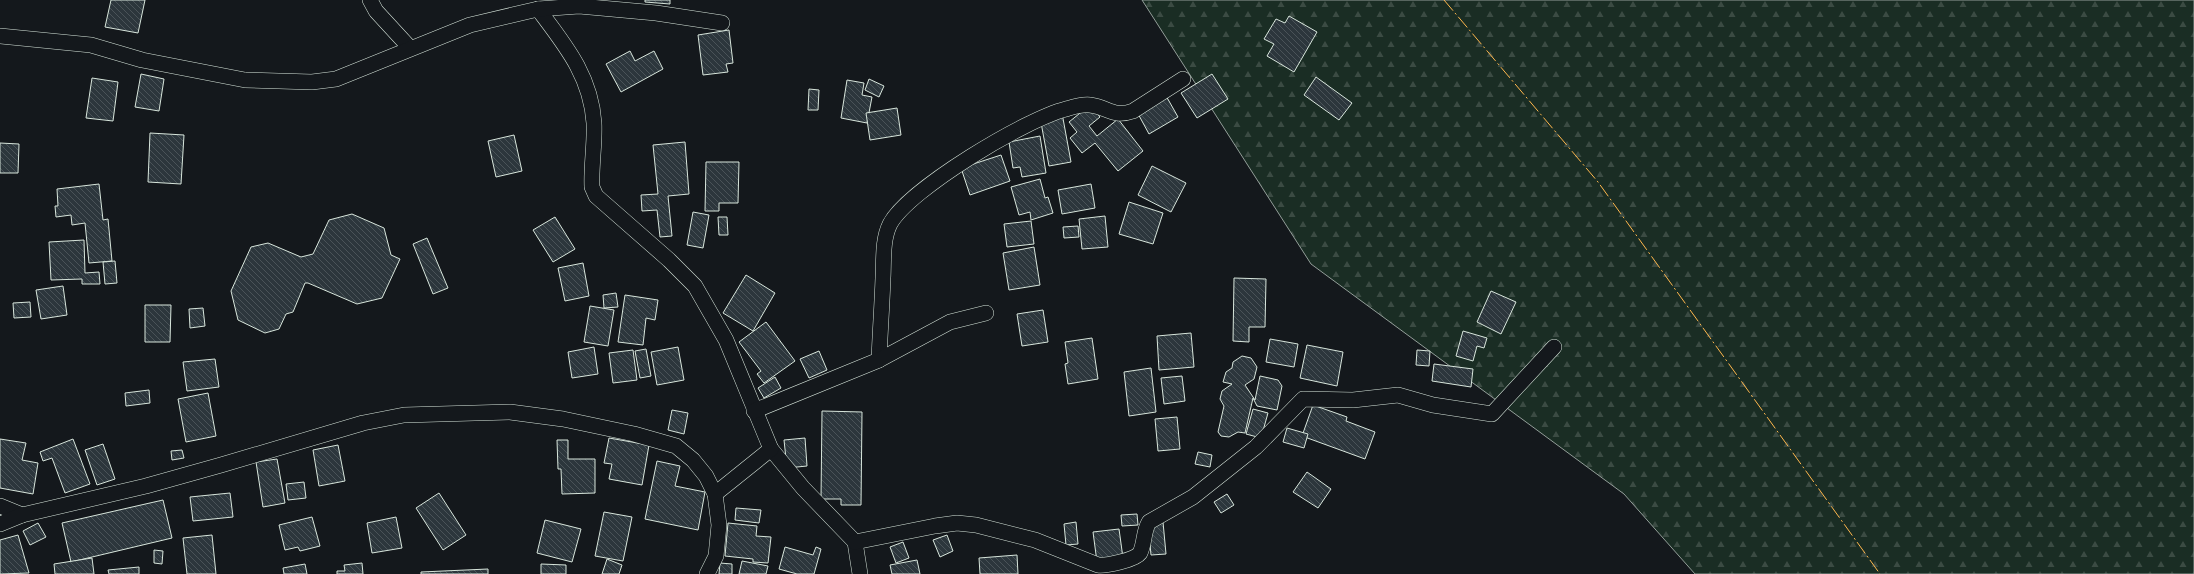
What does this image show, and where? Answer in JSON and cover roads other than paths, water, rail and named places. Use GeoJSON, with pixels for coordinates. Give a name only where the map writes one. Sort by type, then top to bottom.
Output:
{"type":"FeatureCollection","features":[{"type":"Feature","properties":{"kind":"street"},"geometry":{"type":"LineString","coordinates":[[370,0],[376,11],[410,48]]}},
{"type":"Feature","properties":{"kind":"street"},"geometry":{"type":"LineString","coordinates":[[0,36],[91,45],[191,71],[245,80],[285,82],[336,79],[470,25],[538,9],[579,6],[656,13],[722,23]]}},
{"type":"Feature","properties":{"kind":"street"},"geometry":{"type":"LineString","coordinates":[[538,9],[577,64],[588,86],[594,123],[592,187],[596,196],[669,260],[695,286],[726,340],[754,411],[771,449],[803,488],[855,542],[860,574]]}},
{"type":"Feature","properties":{"kind":"street"},"geometry":{"type":"LineString","coordinates":[[879,360],[885,242],[890,224],[901,210],[934,182],[985,148],[1033,121],[1059,111],[1089,104],[1118,114],[1125,114],[1133,111],[1183,79]]}},
{"type":"Feature","properties":{"kind":"street"},"geometry":{"type":"LineString","coordinates":[[754,411],[879,360],[950,322],[986,313]]}},
{"type":"Feature","properties":{"kind":"street"},"geometry":{"type":"LineString","coordinates":[[855,542],[957,523],[1003,531],[1035,540],[1098,565],[1133,558],[1139,553],[1149,522],[1193,497],[1256,447],[1303,399],[1354,400],[1398,395],[1433,405],[1492,414],[1554,347]]}},
{"type":"Feature","properties":{"kind":"street"},"geometry":{"type":"LineString","coordinates":[[0,524],[22,515],[146,486],[363,423],[404,415],[510,412],[563,419],[634,434],[676,446],[693,460],[702,471],[715,494],[719,525],[716,556],[707,574]]}},
{"type":"Feature","properties":{"kind":"street"},"geometry":{"type":"LineString","coordinates":[[715,494],[771,449]]}},
{"type":"Feature","properties":{"kind":"street"},"geometry":{"type":"LineString","coordinates":[[0,506],[22,515]]}}]}
